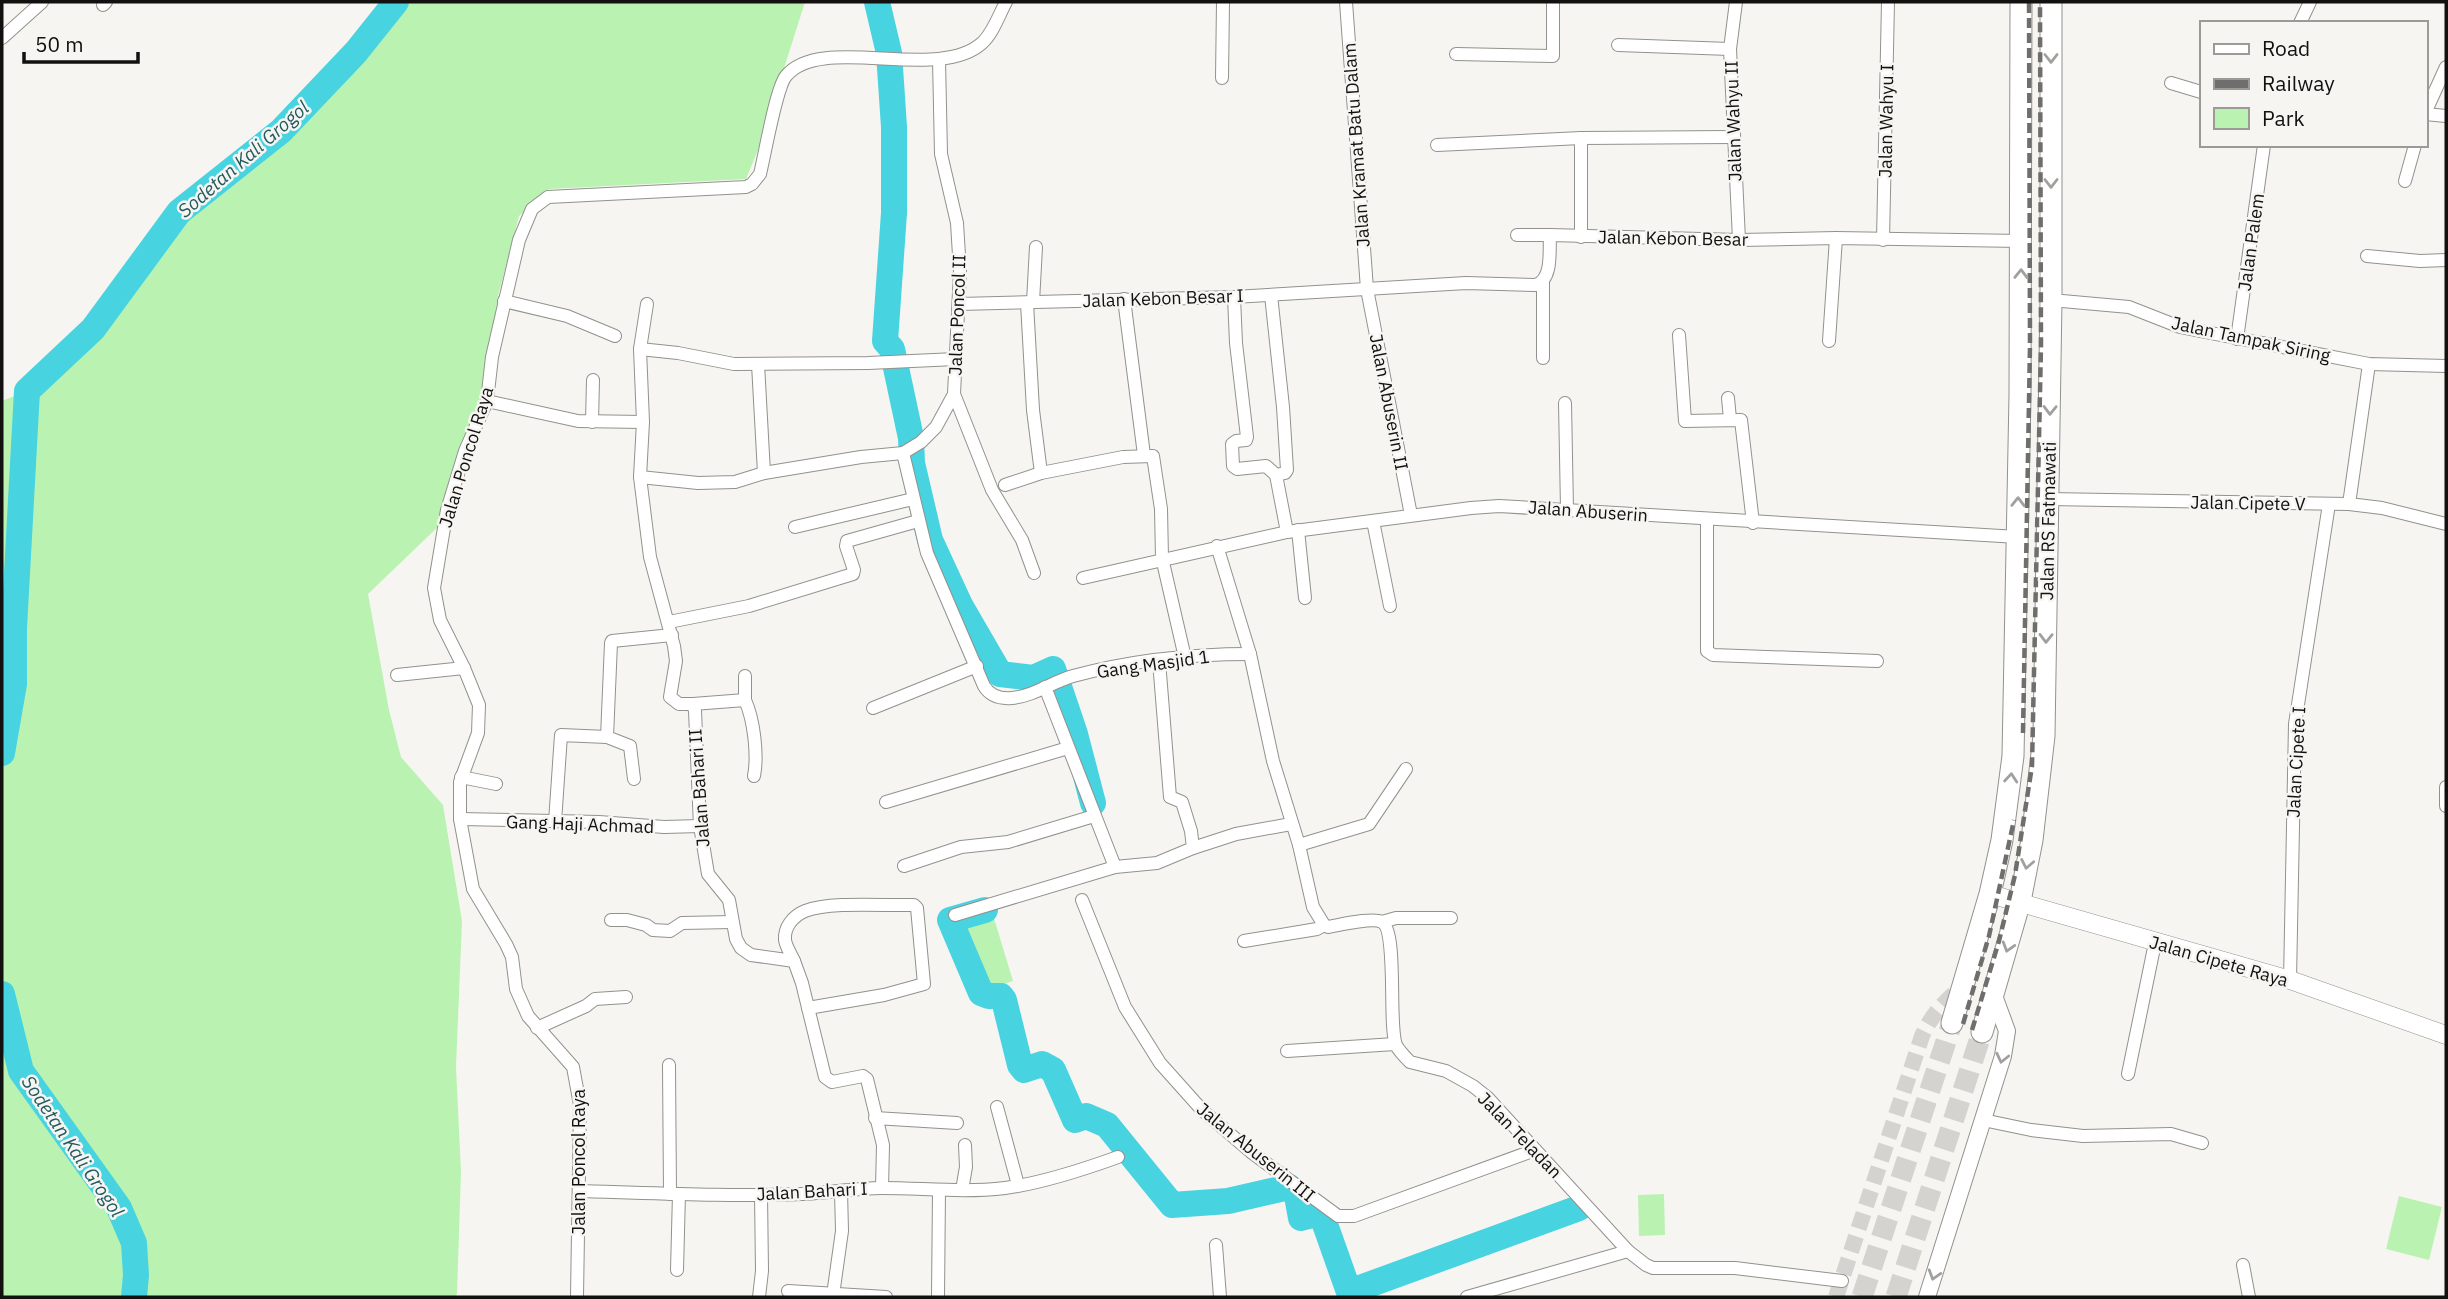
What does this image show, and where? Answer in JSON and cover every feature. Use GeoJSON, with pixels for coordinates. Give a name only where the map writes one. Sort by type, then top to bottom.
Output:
{"type":"FeatureCollection","features":[{"type":"Feature","properties":{"kind":"main road","name":"Jalan RS Fatmawati"},"geometry":{"type":"LineString","coordinates":[[1952,1023],[1990,894],[2004,829],[2013,756],[2018,537],[2021,2]]}},
{"type":"Feature","properties":{"kind":"main road","name":"Jalan RS Fatmawati"},"geometry":{"type":"LineString","coordinates":[[1982,1032],[2020,901],[2032,840],[2044,736],[2051,300],[2051,2]]}},
{"type":"Feature","properties":{"kind":"main road"},"geometry":{"type":"LineString","coordinates":[[2051,90],[2022,102],[2028,108],[2046,109],[2051,115]]}},
{"type":"Feature","properties":{"kind":"main road","name":"Jalan Cipete Raya"},"geometry":{"type":"LineString","coordinates":[[1990,894],[2290,980],[2446,1035]]}},
{"type":"Feature","properties":{"kind":"street"},"geometry":{"type":"LineString","coordinates":[[2,38],[41,2]]}},
{"type":"Feature","properties":{"kind":"street","name":"Jalan Poncol Raya"},"geometry":{"type":"LineString","coordinates":[[577,1297],[580,1105],[576,1073],[528,1016],[516,989],[512,957],[501,933],[473,889],[460,819],[461,777],[479,725],[477,696],[440,620],[434,588],[447,510],[465,451],[487,401],[492,357],[524,222],[532,209],[548,197],[746,187],[760,174],[781,85],[786,76],[803,65],[827,58],[939,60],[973,49],[983,42],[1006,2]]}},
{"type":"Feature","properties":{"kind":"street"},"geometry":{"type":"LineString","coordinates":[[1222,78],[1223,2]]}},
{"type":"Feature","properties":{"kind":"street","name":"Jalan Kramat Batu Dalam"},"geometry":{"type":"LineString","coordinates":[[1346,2],[1367,289]]}},
{"type":"Feature","properties":{"kind":"street"},"geometry":{"type":"LineString","coordinates":[[1456,54],[1553,56],[1553,2]]}},
{"type":"Feature","properties":{"kind":"street","name":"Jalan Wahyu II"},"geometry":{"type":"LineString","coordinates":[[1736,2],[1730,49],[1739,240]]}},
{"type":"Feature","properties":{"kind":"street","name":"Jalan Wahyu I"},"geometry":{"type":"LineString","coordinates":[[1883,240],[1888,2]]}},
{"type":"Feature","properties":{"kind":"street"},"geometry":{"type":"LineString","coordinates":[[2301,21],[2310,2]]}},
{"type":"Feature","properties":{"kind":"street"},"geometry":{"type":"LineString","coordinates":[[1618,45],[1730,49]]}},
{"type":"Feature","properties":{"kind":"street","name":"Jalan Poncol II"},"geometry":{"type":"LineString","coordinates":[[909,450],[936,427],[954,394],[959,304],[958,234],[941,154],[939,60]]}},
{"type":"Feature","properties":{"kind":"street"},"geometry":{"type":"LineString","coordinates":[[2427,109],[2446,67]]}},
{"type":"Feature","properties":{"kind":"street"},"geometry":{"type":"LineString","coordinates":[[2171,83],[2200,92]]}},
{"type":"Feature","properties":{"kind":"street"},"geometry":{"type":"LineString","coordinates":[[2427,113],[2446,116]]}},
{"type":"Feature","properties":{"kind":"street"},"geometry":{"type":"LineString","coordinates":[[1437,145],[1581,138],[1732,136]]}},
{"type":"Feature","properties":{"kind":"street"},"geometry":{"type":"LineString","coordinates":[[1581,138],[1581,237]]}},
{"type":"Feature","properties":{"kind":"street","name":"Jalan Palem"},"geometry":{"type":"LineString","coordinates":[[2237,340],[2264,147]]}},
{"type":"Feature","properties":{"kind":"street"},"geometry":{"type":"LineString","coordinates":[[2405,181],[2414,147]]}},
{"type":"Feature","properties":{"kind":"street","name":"Jalan Kebon Besar"},"geometry":{"type":"LineString","coordinates":[[1517,234],[1739,240],[1836,238],[2021,241]]}},
{"type":"Feature","properties":{"kind":"street"},"geometry":{"type":"LineString","coordinates":[[1367,289],[1466,283],[1536,285],[1547,277],[1550,235]]}},
{"type":"Feature","properties":{"kind":"street"},"geometry":{"type":"LineString","coordinates":[[1829,341],[1836,238]]}},
{"type":"Feature","properties":{"kind":"street"},"geometry":{"type":"LineString","coordinates":[[1036,247],[1030,303],[1033,410],[1041,473]]}},
{"type":"Feature","properties":{"kind":"street"},"geometry":{"type":"LineString","coordinates":[[2367,256],[2420,261],[2446,260]]}},
{"type":"Feature","properties":{"kind":"street"},"geometry":{"type":"LineString","coordinates":[[1543,282],[1543,358]]}},
{"type":"Feature","properties":{"kind":"street","name":"Jalan Kebon Besar I"},"geometry":{"type":"LineString","coordinates":[[959,304],[1234,297],[1367,289]]}},
{"type":"Feature","properties":{"kind":"street","name":"Jalan Abuserin II"},"geometry":{"type":"LineString","coordinates":[[1367,289],[1411,515]]}},
{"type":"Feature","properties":{"kind":"street"},"geometry":{"type":"LineString","coordinates":[[1271,295],[1287,470],[1276,475]]}},
{"type":"Feature","properties":{"kind":"street"},"geometry":{"type":"LineString","coordinates":[[1234,297],[1236,343],[1247,438],[1233,442],[1233,466],[1237,469],[1266,466],[1276,475],[1292,531],[1305,598]]}},
{"type":"Feature","properties":{"kind":"street"},"geometry":{"type":"LineString","coordinates":[[1124,299],[1143,455]]}},
{"type":"Feature","properties":{"kind":"street","name":"Jalan Tampak Siring"},"geometry":{"type":"LineString","coordinates":[[2051,300],[2129,307],[2170,324],[2237,340],[2369,364],[2446,366]]}},
{"type":"Feature","properties":{"kind":"street"},"geometry":{"type":"LineString","coordinates":[[504,301],[566,316],[615,336]]}},
{"type":"Feature","properties":{"kind":"street","name":"Jalan Bahari II"},"geometry":{"type":"LineString","coordinates":[[647,304],[640,349],[643,422],[640,477],[650,557],[671,629],[676,661],[670,697],[679,704],[693,705],[700,827],[708,874],[729,900],[736,939],[746,952],[794,961]]}},
{"type":"Feature","properties":{"kind":"street"},"geometry":{"type":"LineString","coordinates":[[1679,335],[1685,421],[1741,420],[1753,523]]}},
{"type":"Feature","properties":{"kind":"street"},"geometry":{"type":"LineString","coordinates":[[640,349],[734,364],[956,359]]}},
{"type":"Feature","properties":{"kind":"street"},"geometry":{"type":"LineString","coordinates":[[758,364],[764,473]]}},
{"type":"Feature","properties":{"kind":"street"},"geometry":{"type":"LineString","coordinates":[[2349,504],[2369,364]]}},
{"type":"Feature","properties":{"kind":"street"},"geometry":{"type":"LineString","coordinates":[[592,422],[593,380]]}},
{"type":"Feature","properties":{"kind":"street"},"geometry":{"type":"LineString","coordinates":[[954,394],[992,490],[1022,540],[1034,573]]}},
{"type":"Feature","properties":{"kind":"street"},"geometry":{"type":"LineString","coordinates":[[1728,398],[1730,419]]}},
{"type":"Feature","properties":{"kind":"street"},"geometry":{"type":"LineString","coordinates":[[487,401],[543,415],[592,422],[643,422]]}},
{"type":"Feature","properties":{"kind":"street"},"geometry":{"type":"LineString","coordinates":[[1564,402],[1567,509]]}},
{"type":"Feature","properties":{"kind":"street"},"geometry":{"type":"LineString","coordinates":[[640,477],[698,483],[735,482],[764,473],[909,450]]}},
{"type":"Feature","properties":{"kind":"street","name":"Gang Masjid 1"},"geometry":{"type":"LineString","coordinates":[[909,450],[913,499],[927,553],[988,691],[1002,698],[1026,695],[1072,676],[1123,666],[1185,657],[1250,654]]}},
{"type":"Feature","properties":{"kind":"street"},"geometry":{"type":"LineString","coordinates":[[1005,485],[1041,473],[1143,455],[1153,456],[1161,509],[1162,558],[1183,649]]}},
{"type":"Feature","properties":{"kind":"street"},"geometry":{"type":"LineString","coordinates":[[795,527],[913,499]]}},
{"type":"Feature","properties":{"kind":"street","name":"Jalan Cipete V"},"geometry":{"type":"LineString","coordinates":[[2048,499],[2349,504],[2382,508],[2446,524]]}},
{"type":"Feature","properties":{"kind":"street","name":"Jalan Cipete I"},"geometry":{"type":"LineString","coordinates":[[2290,980],[2295,724],[2329,505]]}},
{"type":"Feature","properties":{"kind":"street","name":"Jalan Abuserin"},"geometry":{"type":"LineString","coordinates":[[1083,578],[1162,558],[1292,531],[1499,506],[2018,537]]}},
{"type":"Feature","properties":{"kind":"street"},"geometry":{"type":"LineString","coordinates":[[1707,519],[1707,651],[1713,655],[1877,660]]}},
{"type":"Feature","properties":{"kind":"street"},"geometry":{"type":"LineString","coordinates":[[607,737],[612,641],[671,629],[853,574],[855,570],[846,546],[847,541],[919,520]]}},
{"type":"Feature","properties":{"kind":"street"},"geometry":{"type":"LineString","coordinates":[[1373,521],[1390,606]]}},
{"type":"Feature","properties":{"kind":"street"},"geometry":{"type":"LineString","coordinates":[[1217,546],[1250,654],[1273,761],[1299,845],[1313,907],[1324,925],[1328,927],[1382,922],[1396,918],[1451,918]]}},
{"type":"Feature","properties":{"kind":"street"},"geometry":{"type":"LineString","coordinates":[[1159,661],[1170,797],[1182,802],[1193,848]]}},
{"type":"Feature","properties":{"kind":"street"},"geometry":{"type":"LineString","coordinates":[[873,708],[977,666]]}},
{"type":"Feature","properties":{"kind":"street"},"geometry":{"type":"LineString","coordinates":[[397,675],[464,668]]}},
{"type":"Feature","properties":{"kind":"street"},"geometry":{"type":"LineString","coordinates":[[745,676],[745,700],[755,746],[754,776]]}},
{"type":"Feature","properties":{"kind":"street"},"geometry":{"type":"LineString","coordinates":[[1050,685],[1068,748],[1094,816],[1118,866]]}},
{"type":"Feature","properties":{"kind":"street"},"geometry":{"type":"LineString","coordinates":[[693,705],[745,700]]}},
{"type":"Feature","properties":{"kind":"street"},"geometry":{"type":"LineString","coordinates":[[555,822],[561,735],[607,737],[630,746],[634,779]]}},
{"type":"Feature","properties":{"kind":"street"},"geometry":{"type":"LineString","coordinates":[[886,803],[1068,748]]}},
{"type":"Feature","properties":{"kind":"street"},"geometry":{"type":"LineString","coordinates":[[1299,845],[1369,824],[1406,769]]}},
{"type":"Feature","properties":{"kind":"street"},"geometry":{"type":"LineString","coordinates":[[461,777],[496,784]]}},
{"type":"Feature","properties":{"kind":"street"},"geometry":{"type":"LineString","coordinates":[[2446,787],[2446,806]]}},
{"type":"Feature","properties":{"kind":"street"},"geometry":{"type":"LineString","coordinates":[[904,866],[961,847],[1008,842],[1094,816]]}},
{"type":"Feature","properties":{"kind":"street","name":"Gang Haji Achmad"},"geometry":{"type":"LineString","coordinates":[[460,819],[700,827]]}},
{"type":"Feature","properties":{"kind":"street"},"geometry":{"type":"LineString","coordinates":[[955,915],[1118,866],[1157,863],[1236,834],[1291,824]]}},
{"type":"Feature","properties":{"kind":"street","name":"Jalan Abuserin III"},"geometry":{"type":"LineString","coordinates":[[1082,900],[1125,1007],[1167,1071],[1202,1110],[1251,1152],[1338,1216],[1354,1216],[1535,1150]]}},
{"type":"Feature","properties":{"kind":"street"},"geometry":{"type":"LineString","coordinates":[[808,1008],[884,995],[924,984],[917,908],[914,905],[831,907],[803,912],[790,922],[786,934],[786,944],[803,983],[808,1008],[825,1077],[832,1082],[865,1077],[884,1153],[882,1188]]}},
{"type":"Feature","properties":{"kind":"street"},"geometry":{"type":"LineString","coordinates":[[611,920],[627,920],[646,925],[653,930],[670,931],[682,923],[732,922]]}},
{"type":"Feature","properties":{"kind":"street"},"geometry":{"type":"LineString","coordinates":[[1287,1051],[1395,1044],[1389,938],[1388,929],[1382,922]]}},
{"type":"Feature","properties":{"kind":"street"},"geometry":{"type":"LineString","coordinates":[[1244,941],[1317,929],[1324,925]]}},
{"type":"Feature","properties":{"kind":"street"},"geometry":{"type":"LineString","coordinates":[[2128,1074],[2155,943]]}},
{"type":"Feature","properties":{"kind":"street"},"geometry":{"type":"LineString","coordinates":[[1927,1297],[2003,1056],[2007,1031],[1993,993]]}},
{"type":"Feature","properties":{"kind":"street"},"geometry":{"type":"LineString","coordinates":[[537,1028],[586,1006],[595,999],[626,996]]}},
{"type":"Feature","properties":{"kind":"street","name":"Jalan Teladan"},"geometry":{"type":"LineString","coordinates":[[1395,1044],[1410,1062],[1446,1071],[1488,1098],[1628,1251],[1646,1265],[1653,1268],[1735,1268],[1842,1281]]}},
{"type":"Feature","properties":{"kind":"street"},"geometry":{"type":"LineString","coordinates":[[669,1065],[677,1270]]}},
{"type":"Feature","properties":{"kind":"street"},"geometry":{"type":"LineString","coordinates":[[997,1107],[1018,1185]]}},
{"type":"Feature","properties":{"kind":"street"},"geometry":{"type":"LineString","coordinates":[[875,1118],[957,1123]]}},
{"type":"Feature","properties":{"kind":"street"},"geometry":{"type":"LineString","coordinates":[[1983,1120],[2031,1130],[2083,1136],[2171,1134],[2202,1143]]}},
{"type":"Feature","properties":{"kind":"street"},"geometry":{"type":"LineString","coordinates":[[962,1190],[966,1167],[965,1145]]}},
{"type":"Feature","properties":{"kind":"street","name":"Jalan Bahari I"},"geometry":{"type":"LineString","coordinates":[[579,1191],[761,1194],[882,1188],[962,1190],[1018,1185],[1076,1171],[1118,1157]]}},
{"type":"Feature","properties":{"kind":"street"},"geometry":{"type":"LineString","coordinates":[[833,1295],[842,1231],[841,1191]]}},
{"type":"Feature","properties":{"kind":"street"},"geometry":{"type":"LineString","coordinates":[[938,1297],[939,1191]]}},
{"type":"Feature","properties":{"kind":"street"},"geometry":{"type":"LineString","coordinates":[[759,1297],[762,1271],[761,1194]]}},
{"type":"Feature","properties":{"kind":"street"},"geometry":{"type":"LineString","coordinates":[[1216,1245],[1220,1297]]}},
{"type":"Feature","properties":{"kind":"street"},"geometry":{"type":"LineString","coordinates":[[1467,1297],[1628,1251]]}},
{"type":"Feature","properties":{"kind":"street"},"geometry":{"type":"LineString","coordinates":[[2244,1265],[2249,1297]]}},
{"type":"Feature","properties":{"kind":"street"},"geometry":{"type":"LineString","coordinates":[[788,1290],[886,1297]]}},
{"type":"Feature","properties":{"kind":"green space"},"geometry":{"type":"Polygon","coordinates":[[[396,2],[805,2],[758,150],[746,179],[549,189],[519,216],[498,296],[486,387],[443,522],[368,594],[389,710],[401,757],[443,805],[462,921],[456,1067],[461,1172],[456,1297],[2,1297],[2,401],[27,391],[93,329],[179,212],[281,131],[356,52],[396,2]]]}},
{"type":"Feature","properties":{"kind":"green space"},"geometry":{"type":"Polygon","coordinates":[[[993,915],[1013,981],[986,990],[966,924],[993,915]]]}},
{"type":"Feature","properties":{"kind":"green space"},"geometry":{"type":"Polygon","coordinates":[[[1664,1194],[1665,1235],[1639,1236],[1638,1195],[1664,1194]]]}},
{"type":"Feature","properties":{"kind":"green space"},"geometry":{"type":"Polygon","coordinates":[[[2399,1196],[2442,1207],[2429,1260],[2386,1249],[2399,1196]]]}},
{"type":"Feature","properties":{"kind":"waterway","name":"Sodetan Kali Grogol"},"geometry":{"type":"LineString","coordinates":[[2,753],[14,684],[14,628],[27,391],[93,329],[179,212],[281,131],[356,52],[396,2]]}},
{"type":"Feature","properties":{"kind":"waterway"},"geometry":{"type":"LineString","coordinates":[[877,2],[889,53],[894,127],[894,213],[885,341],[892,349],[911,438],[912,463],[930,540],[960,605],[1000,674],[1033,678],[1053,669],[1075,734],[1093,803]]}},
{"type":"Feature","properties":{"kind":"waterway"},"geometry":{"type":"LineString","coordinates":[[985,910],[950,920],[981,993],[1001,996],[1004,1000],[1020,1065],[1024,1070],[1042,1064],[1053,1070],[1075,1120],[1086,1116],[1107,1125],[1172,1205],[1228,1201],[1289,1187],[1297,1196],[1301,1218],[1321,1213],[1349,1292],[1579,1208]]}},
{"type":"Feature","properties":{"kind":"waterway","name":"Sodetan Kali Grogol"},"geometry":{"type":"LineString","coordinates":[[2,994],[21,1071],[119,1208],[134,1243],[134,1297]]}},
{"type":"Feature","properties":{"kind":"tunnel"},"geometry":{"type":"LineString","coordinates":[[1836,1297],[1922,1036],[1940,1008],[1963,986]]}},
{"type":"Feature","properties":{"kind":"tunnel"},"geometry":{"type":"LineString","coordinates":[[1862,1297],[1952,1023]]}},
{"type":"Feature","properties":{"kind":"tunnel"},"geometry":{"type":"LineString","coordinates":[[1896,1297],[1982,1032]]}},
{"type":"Feature","properties":{"kind":"railway"},"geometry":{"type":"LineString","coordinates":[[2023,733],[2030,346],[2029,2]]}},
{"type":"Feature","properties":{"kind":"railway"},"geometry":{"type":"LineString","coordinates":[[1972,1030],[1999,941],[2015,875],[2032,766],[2041,346],[2040,2]]}},
{"type":"Feature","properties":{"kind":"railway"},"geometry":{"type":"LineString","coordinates":[[1963,1024],[1989,936],[2014,820]]}}]}
